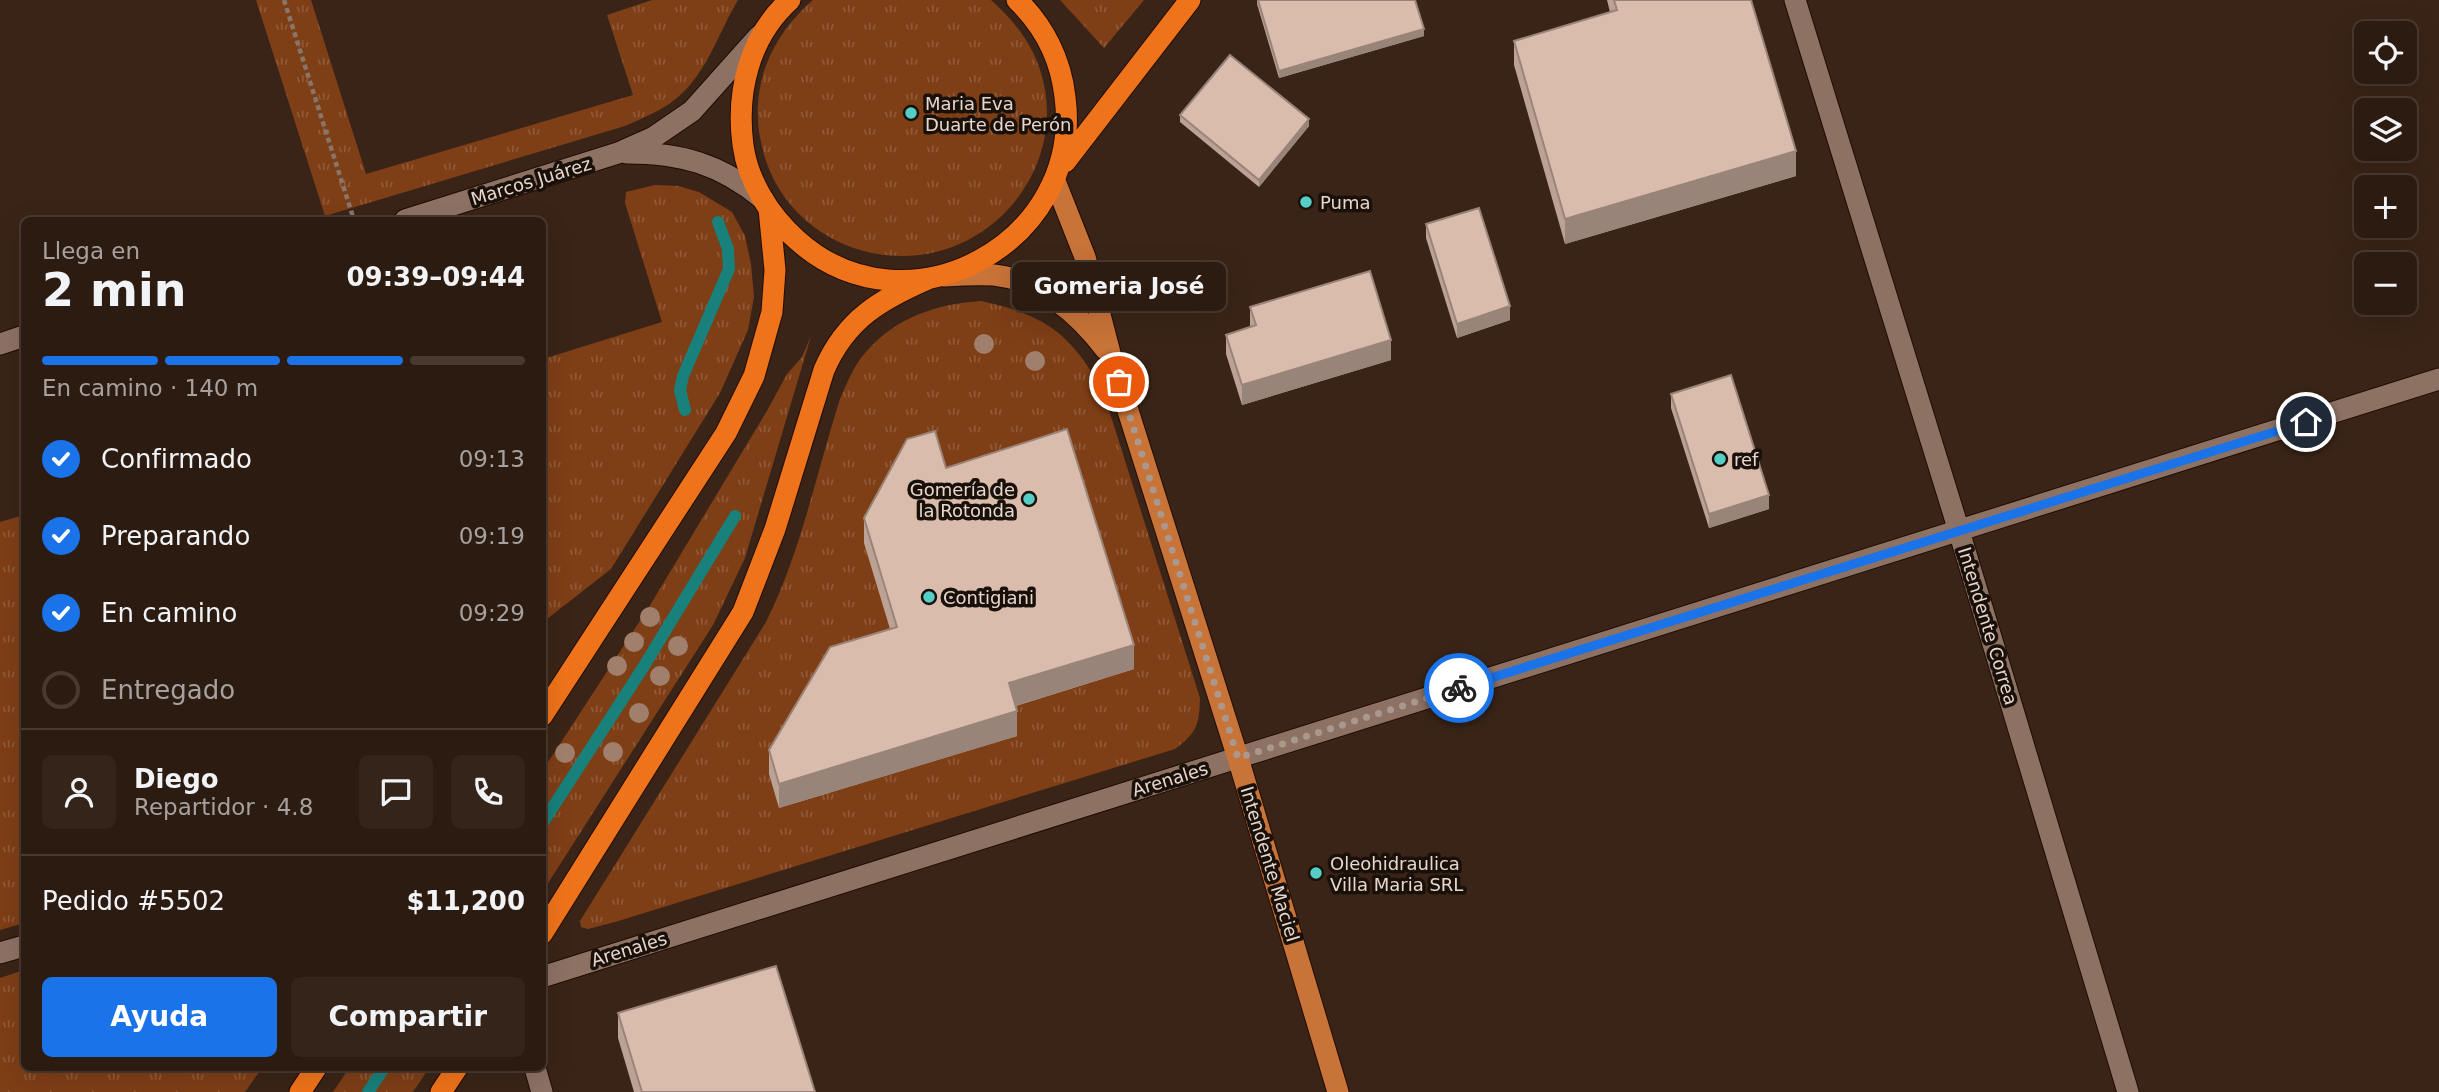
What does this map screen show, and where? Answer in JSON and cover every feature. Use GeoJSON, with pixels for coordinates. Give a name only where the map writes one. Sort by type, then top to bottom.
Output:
{"type":"FeatureCollection","features":[{"type":"Feature","properties":{"kind":"highway"},"geometry":{"type":"LineString","coordinates":[[790,0],[767,27],[750,61],[741,99],[740,125],[744,150],[751,175],[766,204],[796,238],[828,261],[852,272],[904,280],[934,277]]}},
{"type":"Feature","properties":{"kind":"highway"},"geometry":{"type":"LineString","coordinates":[[1017,0],[1043,31],[1056,57],[1064,85],[1068,113],[1066,142],[1057,175]]}},
{"type":"Feature","properties":{"kind":"highway"},"geometry":{"type":"LineString","coordinates":[[546,928],[743,612],[775,529],[832,351],[870,309],[894,293],[969,267],[996,252],[1012,239],[1040,209],[1057,175],[1190,0]]}},
{"type":"Feature","properties":{"kind":"highway"},"geometry":{"type":"LineString","coordinates":[[546,710],[726,433],[754,376],[772,312],[775,270],[766,204]]}},
{"type":"Feature","properties":{"kind":"highway"},"geometry":{"type":"LineString","coordinates":[[300,1092],[314,1071]]}},
{"type":"Feature","properties":{"kind":"highway"},"geometry":{"type":"LineString","coordinates":[[442,1092],[455,1071]]}},
{"type":"Feature","properties":{"kind":"main road","name":"Intendente Maciel"},"geometry":{"type":"LineString","coordinates":[[1057,175],[1085,257],[1111,357],[1238,758],[1338,1092]]}},
{"type":"Feature","properties":{"kind":"main road","name":"Intendente Maciel"},"geometry":{"type":"LineString","coordinates":[[934,277],[994,275],[1039,289],[1080,320],[1111,357]]}},
{"type":"Feature","properties":{"kind":"street","name":"Intendente Correa"},"geometry":{"type":"LineString","coordinates":[[1795,0],[2128,1092]]}},
{"type":"Feature","properties":{"kind":"street","name":"Marcos Juárez"},"geometry":{"type":"LineString","coordinates":[[415,217],[618,153],[654,137],[692,111],[767,27]]}},
{"type":"Feature","properties":{"kind":"street","name":"Marcos Juárez"},"geometry":{"type":"LineString","coordinates":[[618,153],[659,153],[722,170],[740,181],[766,204]]}},
{"type":"Feature","properties":{"kind":"street"},"geometry":{"type":"LineString","coordinates":[[0,344],[21,338]]}},
{"type":"Feature","properties":{"kind":"street","name":"Arenales"},"geometry":{"type":"LineString","coordinates":[[546,975],[2439,380]]}},
{"type":"Feature","properties":{"kind":"street"},"geometry":{"type":"LineString","coordinates":[[0,953],[21,947]]}},
{"type":"Feature","properties":{"kind":"street"},"geometry":{"type":"LineString","coordinates":[[536,1071],[542,1092]]}},
{"type":"Feature","properties":{"kind":"path"},"geometry":{"type":"LineString","coordinates":[[284,0],[353,217]]}},
{"type":"Feature","properties":{"kind":"green space"},"geometry":{"type":"Polygon","coordinates":[[[256,0],[311,0],[366,174],[633,95],[607,15],[652,0],[738,0],[692,83],[659,110],[625,126],[325,216],[256,0]]]}},
{"type":"Feature","properties":{"kind":"green space"},"geometry":{"type":"Polygon","coordinates":[[[813,0],[991,0],[1012,21],[1038,64],[1046,99],[1045,133],[1036,166],[1020,195],[997,220],[970,239],[937,252],[892,256],[862,251],[835,240],[814,227],[793,207],[776,183],[765,157],[758,122],[758,102],[761,82],[775,46],[798,14],[813,0]]]}},
{"type":"Feature","properties":{"kind":"green space"},"geometry":{"type":"Polygon","coordinates":[[[1060,0],[1144,0],[1104,48],[1060,0]]]}},
{"type":"Feature","properties":{"kind":"green space"},"geometry":{"type":"Polygon","coordinates":[[[655,185],[678,186],[699,192],[732,212],[745,236],[751,264],[754,297],[748,330],[720,393],[611,569],[546,620],[546,358],[662,322],[625,203],[626,192],[655,185]]]}},
{"type":"Feature","properties":{"kind":"green space"},"geometry":{"type":"Polygon","coordinates":[[[981,301],[1023,313],[1054,330],[1080,355],[1103,391],[1200,698],[1198,721],[1193,732],[1175,749],[615,922],[588,929],[581,927],[580,921],[766,622],[789,568],[840,399],[858,363],[878,340],[904,321],[933,309],[981,301]]]}},
{"type":"Feature","properties":{"kind":"green space"},"geometry":{"type":"Polygon","coordinates":[[[811,336],[745,558],[713,625],[546,886],[546,765],[649,607],[787,374],[802,357],[811,336]]]}},
{"type":"Feature","properties":{"kind":"green space"},"geometry":{"type":"Polygon","coordinates":[[[21,516],[21,924],[0,930],[0,522],[21,516]]]}},
{"type":"Feature","properties":{"kind":"green space"},"geometry":{"type":"Polygon","coordinates":[[[21,971],[21,1071],[260,1071],[245,1092],[0,1092],[0,978],[21,971]]]}},
{"type":"Feature","properties":{"kind":"green space"},"geometry":{"type":"Polygon","coordinates":[[[347,1071],[427,1071],[413,1092],[333,1092],[347,1071]]]}},
{"type":"Feature","properties":{"kind":"building"},"geometry":{"type":"Polygon","coordinates":[[[1258,0],[1415,0],[1424,29],[1279,71],[1258,0]]]}},
{"type":"Feature","properties":{"kind":"building"},"geometry":{"type":"Polygon","coordinates":[[[1614,0],[1751,0],[1796,151],[1565,219],[1514,41],[1617,10],[1614,0]]]}},
{"type":"Feature","properties":{"kind":"building"},"geometry":{"type":"Polygon","coordinates":[[[1230,55],[1309,119],[1259,180],[1180,115],[1230,55]]]}},
{"type":"Feature","properties":{"kind":"building"},"geometry":{"type":"Polygon","coordinates":[[[1479,208],[1510,306],[1457,324],[1426,224],[1479,208]]]}},
{"type":"Feature","properties":{"kind":"building"},"geometry":{"type":"Polygon","coordinates":[[[1370,271],[1391,340],[1242,385],[1226,335],[1256,325],[1250,307],[1370,271]]]}},
{"type":"Feature","properties":{"kind":"building","name":"ref"},"geometry":{"type":"Polygon","coordinates":[[[1731,375],[1769,495],[1709,514],[1671,394],[1731,375]]]}},
{"type":"Feature","properties":{"kind":"building"},"geometry":{"type":"Polygon","coordinates":[[[1067,429],[1134,645],[1009,683],[1017,711],[779,784],[769,750],[830,647],[897,627],[864,518],[907,439],[935,431],[946,468],[1067,429]]]}},
{"type":"Feature","properties":{"kind":"building"},"geometry":{"type":"Polygon","coordinates":[[[776,966],[815,1092],[642,1092],[618,1013],[776,966]]]}},
{"type":"Feature","properties":{"kind":"waterway"},"geometry":{"type":"LineString","coordinates":[[685,410],[680,390],[683,376],[729,269],[728,249],[718,222]]}},
{"type":"Feature","properties":{"kind":"waterway"},"geometry":{"type":"LineString","coordinates":[[546,818],[644,666],[735,516]]}},
{"type":"Feature","properties":{"kind":"waterway"},"geometry":{"type":"LineString","coordinates":[[368,1092],[382,1071]]}},
{"type":"Feature","properties":{"kind":"way so far"},"geometry":{"type":"LineString","coordinates":[[1119,382],[1238,758],[1459,688]]}},
{"type":"Feature","properties":{"kind":"place","name":"Maria Eva Duarte de Perón"},"geometry":{"type":"Point","coordinates":[911,113]}},
{"type":"Feature","properties":{"kind":"place","name":"Puma"},"geometry":{"type":"Point","coordinates":[1306,202]}},
{"type":"Feature","properties":{"kind":"place","name":"Gomeria José"},"geometry":{"type":"Point","coordinates":[1119,382]}},
{"type":"Feature","properties":{"kind":"place","name":"ref"},"geometry":{"type":"Point","coordinates":[1720,459]}},
{"type":"Feature","properties":{"kind":"place","name":"Gomería de la Rotonda"},"geometry":{"type":"Point","coordinates":[1029,499]}},
{"type":"Feature","properties":{"kind":"place","name":"Contigiani"},"geometry":{"type":"Point","coordinates":[929,597]}},
{"type":"Feature","properties":{"kind":"place","name":"Oleohidraulica Villa Maria SRL"},"geometry":{"type":"Point","coordinates":[1316,873]}},
{"type":"Feature","properties":{"kind":"route"},"geometry":{"type":"LineString","coordinates":[[1459,688],[2306,422]]}}]}
